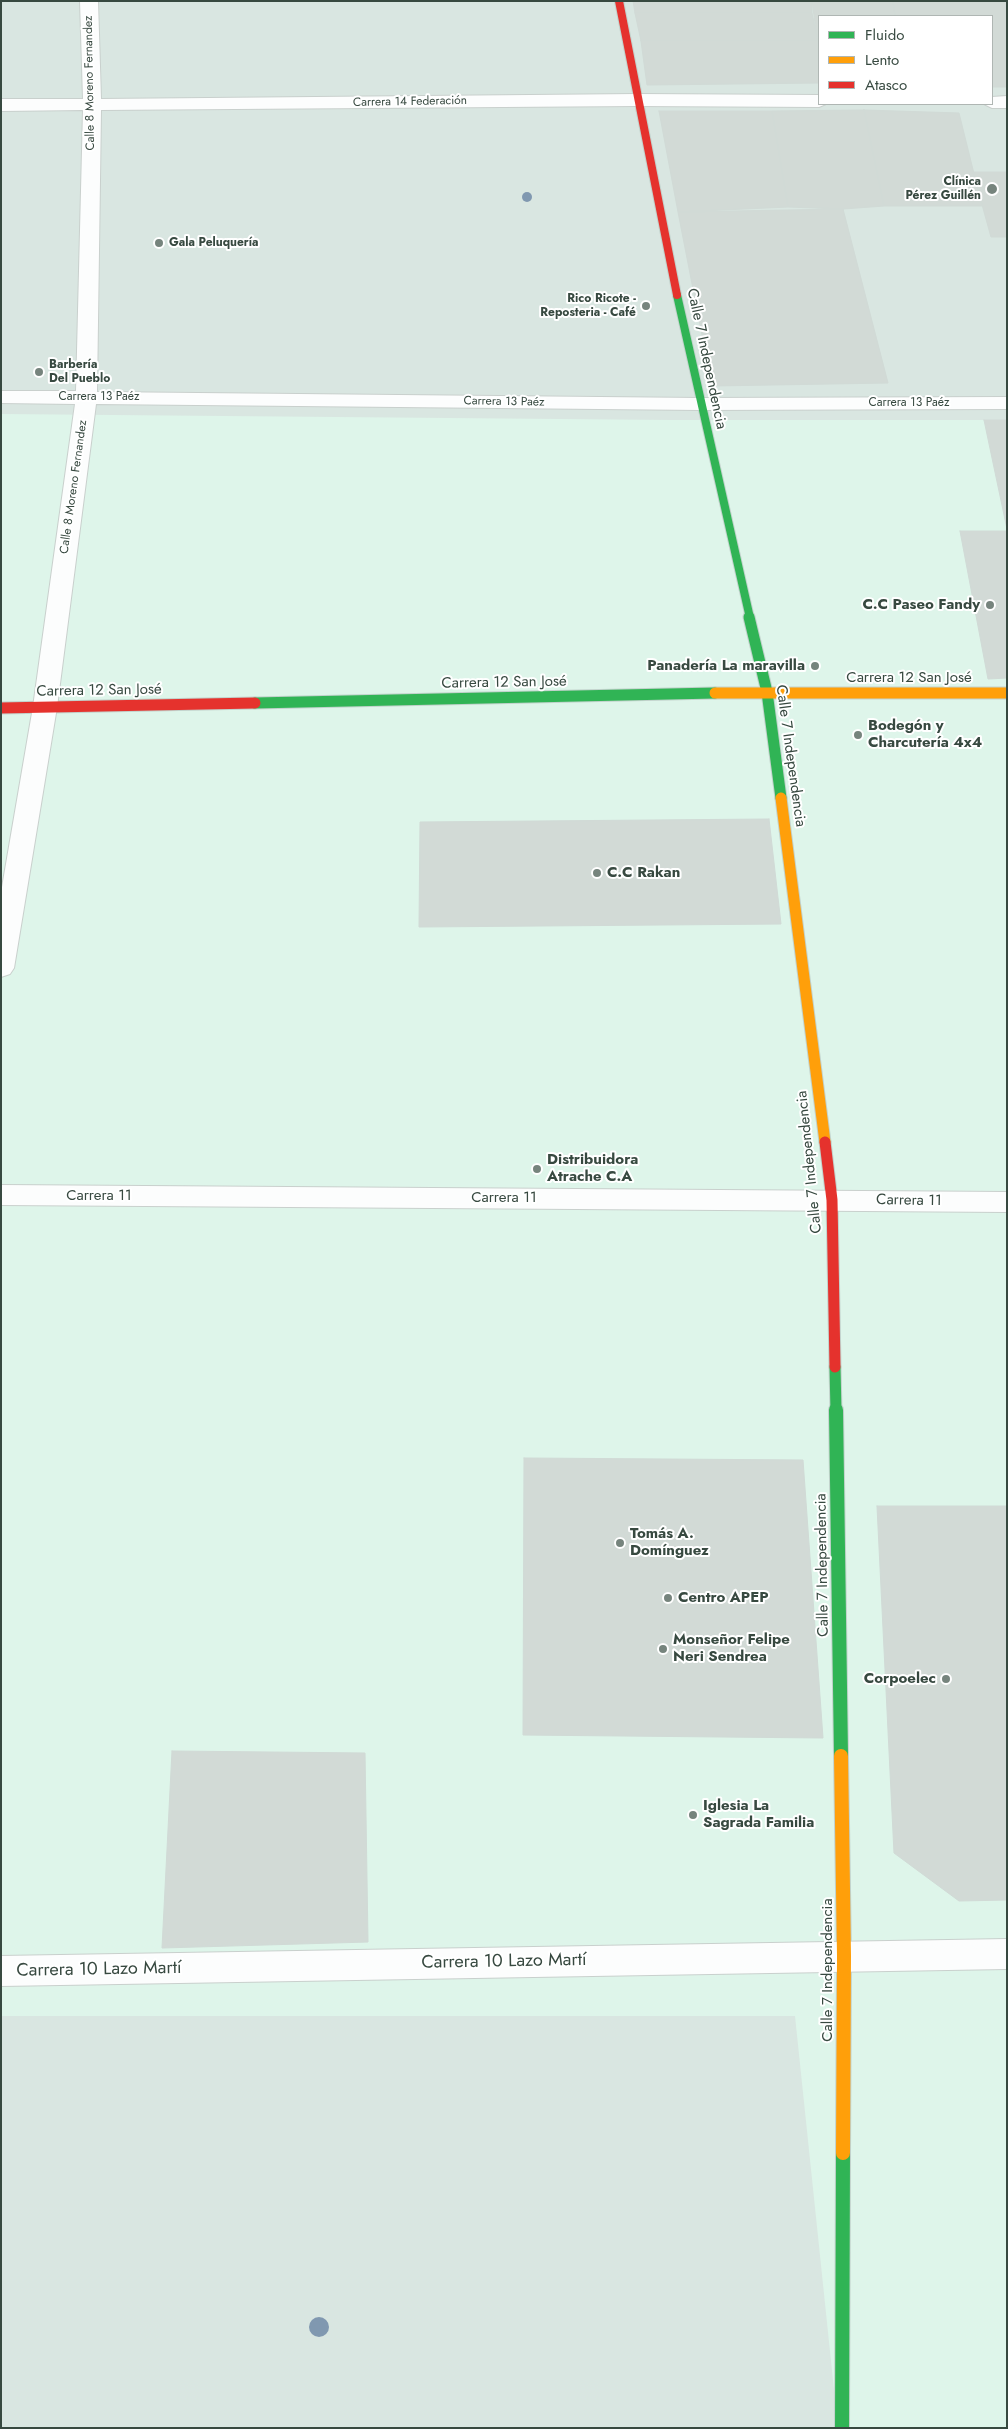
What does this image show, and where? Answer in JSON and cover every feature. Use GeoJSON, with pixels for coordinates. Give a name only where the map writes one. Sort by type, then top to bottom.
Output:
{"type":"FeatureCollection","features":[{"type":"Feature","properties":{"kind":"street","name":"Calle 8 Moreno Fernandez"},"geometry":{"type":"LineString","coordinates":[[1,968],[45,707],[86,397],[92,106],[89,1]]}},
{"type":"Feature","properties":{"kind":"street","name":"Calle 7 Independencia"},"geometry":{"type":"LineString","coordinates":[[619,1],[637,100],[700,404],[767,692],[832,1200],[844,1956],[842,2428]]}},
{"type":"Feature","properties":{"kind":"street","name":"Carrera 14 Federación"},"geometry":{"type":"LineString","coordinates":[[1,105],[92,106],[637,100],[818,101]]}},
{"type":"Feature","properties":{"kind":"street"},"geometry":{"type":"LineString","coordinates":[[993,102],[1007,102]]}},
{"type":"Feature","properties":{"kind":"street","name":"Carrera 13 Paéz"},"geometry":{"type":"LineString","coordinates":[[1,397],[700,404],[1007,403]]}},
{"type":"Feature","properties":{"kind":"street","name":"Carrera 12 San José"},"geometry":{"type":"LineString","coordinates":[[1,708],[767,692],[1007,694]]}},
{"type":"Feature","properties":{"kind":"street","name":"Carrera 11"},"geometry":{"type":"LineString","coordinates":[[1,1195],[1007,1202]]}},
{"type":"Feature","properties":{"kind":"street","name":"Carrera 10 Lazo Martí"},"geometry":{"type":"LineString","coordinates":[[1,1972],[1007,1954]]}},
{"type":"Feature","properties":{"kind":"shaded area"},"geometry":{"type":"Polygon","coordinates":[[[1,1],[1007,1],[1007,2428],[1,2428],[1,1]]]}},
{"type":"Feature","properties":{"kind":"shaded area"},"geometry":{"type":"Polygon","coordinates":[[[1,414],[671,420],[1007,420],[1007,2428],[838,2428],[795,2016],[1,2016],[1,414]]]}},
{"type":"Feature","properties":{"kind":"building"},"geometry":{"type":"Polygon","coordinates":[[[633,1],[812,1],[812,13],[635,13],[633,1]]]}},
{"type":"Feature","properties":{"kind":"building"},"geometry":{"type":"Polygon","coordinates":[[[812,1],[893,1],[895,15],[818,15],[818,45],[812,1]]]}},
{"type":"Feature","properties":{"kind":"building"},"geometry":{"type":"Polygon","coordinates":[[[893,1],[1007,1],[1007,87],[993,87],[993,15],[895,15],[893,1]]]}},
{"type":"Feature","properties":{"kind":"building"},"geometry":{"type":"Polygon","coordinates":[[[635,13],[812,13],[818,41],[641,41],[635,13]]]}},
{"type":"Feature","properties":{"kind":"building"},"geometry":{"type":"Polygon","coordinates":[[[641,41],[818,41],[818,83],[647,85],[641,41]]]}},
{"type":"Feature","properties":{"kind":"building"},"geometry":{"type":"Polygon","coordinates":[[[864,110],[884,206],[843,209],[788,207],[772,111],[864,110]]]}},
{"type":"Feature","properties":{"kind":"building"},"geometry":{"type":"Polygon","coordinates":[[[864,110],[959,113],[982,206],[884,206],[864,110]]]}},
{"type":"Feature","properties":{"kind":"building"},"geometry":{"type":"Polygon","coordinates":[[[659,111],[772,111],[788,207],[678,212],[659,111]]]}},
{"type":"Feature","properties":{"kind":"building","name":"Clínica Pérez Guillén"},"geometry":{"type":"Polygon","coordinates":[[[973,172],[1007,172],[1007,237],[991,237],[973,172]]]}},
{"type":"Feature","properties":{"kind":"building"},"geometry":{"type":"Polygon","coordinates":[[[843,209],[888,383],[712,386],[678,212],[843,209]]]}},
{"type":"Feature","properties":{"kind":"building"},"geometry":{"type":"Polygon","coordinates":[[[984,420],[1007,420],[1007,529],[984,420]]]}},
{"type":"Feature","properties":{"kind":"building","name":"C.C Paseo Fandy"},"geometry":{"type":"Polygon","coordinates":[[[960,531],[1007,531],[1007,678],[988,679],[960,531]]]}},
{"type":"Feature","properties":{"kind":"building","name":"C.C Rakan"},"geometry":{"type":"Polygon","coordinates":[[[769,819],[781,924],[419,927],[420,822],[769,819]]]}},
{"type":"Feature","properties":{"kind":"building","name":"Centro APEP"},"geometry":{"type":"Polygon","coordinates":[[[524,1458],[803,1460],[823,1738],[523,1735],[524,1458]]]}},
{"type":"Feature","properties":{"kind":"building","name":"Corpoelec"},"geometry":{"type":"Polygon","coordinates":[[[877,1506],[1007,1506],[1007,1900],[959,1901],[894,1853],[877,1506]]]}},
{"type":"Feature","properties":{"kind":"building"},"geometry":{"type":"Polygon","coordinates":[[[172,1751],[365,1753],[368,1942],[162,1948],[172,1751]]]}},
{"type":"Feature","properties":{"kind":"traffic: fast"},"geometry":{"type":"LineString","coordinates":[[677,295],[700,404],[767,692],[781,798]]}},
{"type":"Feature","properties":{"kind":"traffic: fast"},"geometry":{"type":"LineString","coordinates":[[255,703],[715,693]]}},
{"type":"Feature","properties":{"kind":"traffic: fast"},"geometry":{"type":"LineString","coordinates":[[835,1367],[841,1756]]}},
{"type":"Feature","properties":{"kind":"traffic: fast"},"geometry":{"type":"LineString","coordinates":[[842,2428],[843,2153]]}},
{"type":"Feature","properties":{"kind":"traffic: slow"},"geometry":{"type":"LineString","coordinates":[[715,693],[1007,693]]}},
{"type":"Feature","properties":{"kind":"traffic: slow"},"geometry":{"type":"LineString","coordinates":[[781,798],[825,1142]]}},
{"type":"Feature","properties":{"kind":"traffic: slow"},"geometry":{"type":"LineString","coordinates":[[841,1756],[844,1956],[843,2153]]}},
{"type":"Feature","properties":{"kind":"traffic: jam"},"geometry":{"type":"LineString","coordinates":[[619,1],[677,295]]}},
{"type":"Feature","properties":{"kind":"traffic: jam"},"geometry":{"type":"LineString","coordinates":[[1,708],[255,703]]}},
{"type":"Feature","properties":{"kind":"traffic: jam"},"geometry":{"type":"LineString","coordinates":[[825,1142],[832,1200],[835,1367]]}},
{"type":"Feature","properties":{"kind":"place","name":"Clínica Pérez Guillén"},"geometry":{"type":"Point","coordinates":[992,189]}},
{"type":"Feature","properties":{"kind":"place","name":"Gala Peluquería"},"geometry":{"type":"Point","coordinates":[159,243]}},
{"type":"Feature","properties":{"kind":"place","name":"Rico Ricote - Reposteria - Café"},"geometry":{"type":"Point","coordinates":[646,306]}},
{"type":"Feature","properties":{"kind":"place","name":"Barbería Del Pueblo"},"geometry":{"type":"Point","coordinates":[39,372]}},
{"type":"Feature","properties":{"kind":"place","name":"C.C Paseo Fandy"},"geometry":{"type":"Point","coordinates":[990,605]}},
{"type":"Feature","properties":{"kind":"place","name":"Panadería La maravilla"},"geometry":{"type":"Point","coordinates":[815,666]}},
{"type":"Feature","properties":{"kind":"place","name":"Bodegón y Charcutería 4x4"},"geometry":{"type":"Point","coordinates":[858,735]}},
{"type":"Feature","properties":{"kind":"place","name":"C.C Rakan"},"geometry":{"type":"Point","coordinates":[597,873]}},
{"type":"Feature","properties":{"kind":"place","name":"Distribuidora Atrache C.A"},"geometry":{"type":"Point","coordinates":[537,1169]}},
{"type":"Feature","properties":{"kind":"place","name":"Tomás A. Domínguez"},"geometry":{"type":"Point","coordinates":[620,1543]}},
{"type":"Feature","properties":{"kind":"place","name":"Centro APEP"},"geometry":{"type":"Point","coordinates":[668,1598]}},
{"type":"Feature","properties":{"kind":"place","name":"Monseñor Felipe Neri Sendrea"},"geometry":{"type":"Point","coordinates":[663,1649]}},
{"type":"Feature","properties":{"kind":"place","name":"Corpoelec"},"geometry":{"type":"Point","coordinates":[946,1679]}},
{"type":"Feature","properties":{"kind":"place","name":"Iglesia La Sagrada Familia"},"geometry":{"type":"Point","coordinates":[693,1815]}}]}
